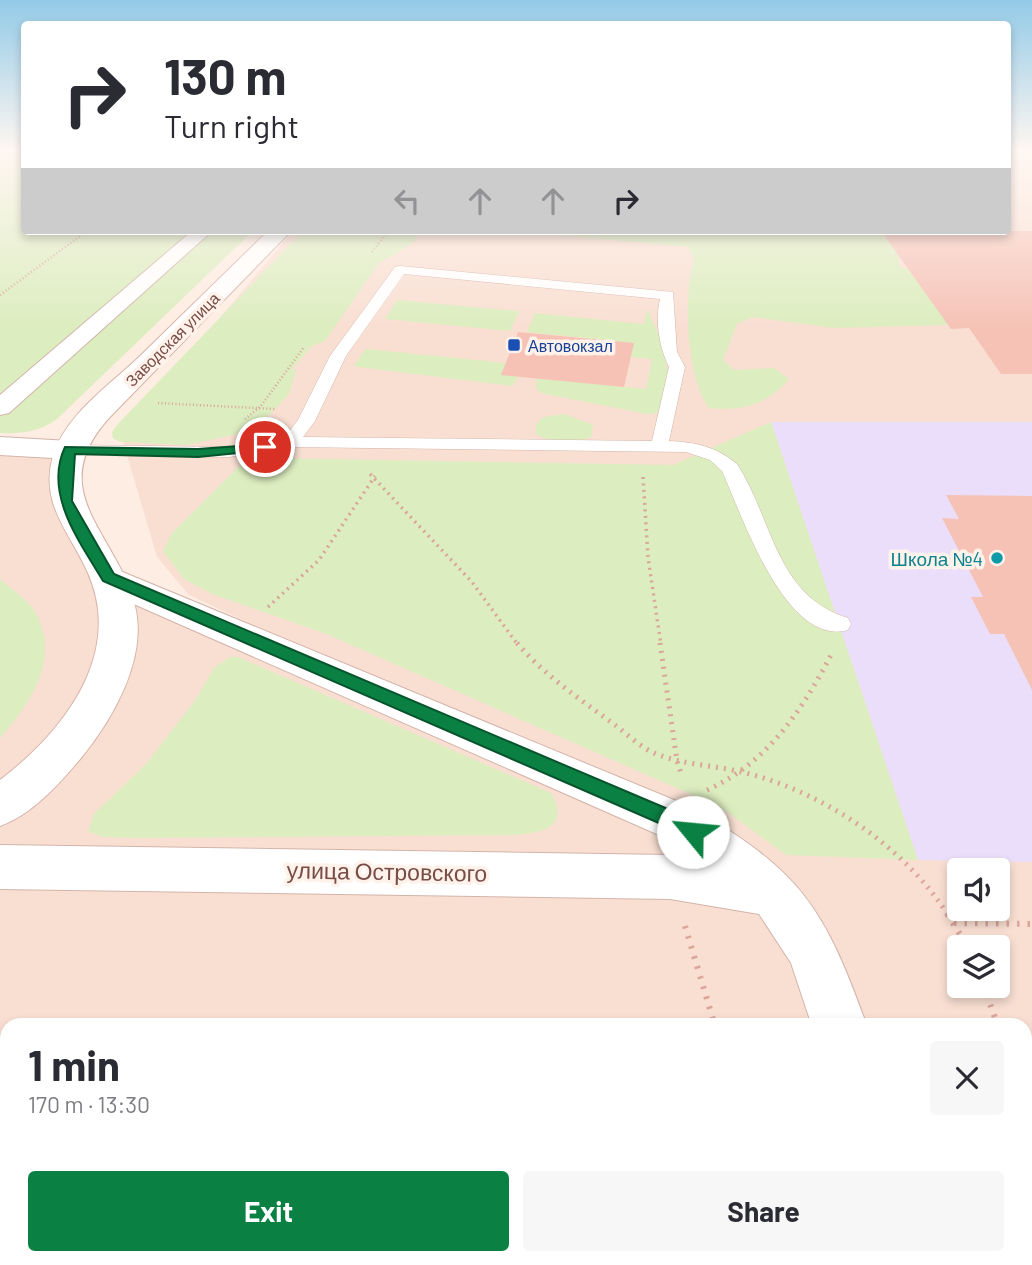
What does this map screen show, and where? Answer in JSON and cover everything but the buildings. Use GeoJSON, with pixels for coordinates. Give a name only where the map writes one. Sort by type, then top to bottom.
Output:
{"type":"FeatureCollection","features":[{"type":"Feature","properties":{"kind":"street"},"geometry":{"type":"LineString","coordinates":[[0,408],[198,235]]}},
{"type":"Feature","properties":{"kind":"street","name":"Заводская улица"},"geometry":{"type":"LineString","coordinates":[[69,450],[108,403],[276,235]]}},
{"type":"Feature","properties":{"kind":"street"},"geometry":{"type":"LineString","coordinates":[[0,446],[69,450],[65,470],[65,501],[108,578],[119,627],[112,666],[97,700],[79,730],[52,763],[29,785],[0,806]]}},
{"type":"Feature","properties":{"kind":"street"},"geometry":{"type":"LineString","coordinates":[[108,578],[681,807],[772,893],[803,933],[836,1018]]}},
{"type":"Feature","properties":{"kind":"street","name":"улица Островского"},"geometry":{"type":"LineString","coordinates":[[0,867],[670,877],[772,893]]}},
{"type":"Feature","properties":{"kind":"lane"},"geometry":{"type":"LineString","coordinates":[[290,442],[306,421],[338,356],[400,270],[668,295],[665,309],[670,352],[677,367],[659,448]]}},
{"type":"Feature","properties":{"kind":"lane"},"geometry":{"type":"LineString","coordinates":[[69,450],[229,452],[290,442],[688,447],[716,456],[730,468],[791,597],[811,615],[828,623],[840,624]]}},
{"type":"Feature","properties":{"kind":"path"},"geometry":{"type":"LineString","coordinates":[[0,295],[82,235]]}},
{"type":"Feature","properties":{"kind":"path"},"geometry":{"type":"LineString","coordinates":[[108,403],[261,406],[306,421]]}},
{"type":"Feature","properties":{"kind":"path"},"geometry":{"type":"LineString","coordinates":[[337,442],[350,460],[374,477],[472,582],[506,631],[540,670],[651,752],[677,761],[742,772],[790,787],[848,817],[895,856],[937,898],[961,935]]}},
{"type":"Feature","properties":{"kind":"path"},"geometry":{"type":"LineString","coordinates":[[642,465],[648,557],[681,807],[742,772],[781,735],[819,681],[836,645]]}},
{"type":"Feature","properties":{"kind":"path"},"geometry":{"type":"LineString","coordinates":[[263,612],[319,561],[380,469]]}},
{"type":"Feature","properties":{"kind":"path"},"geometry":{"type":"LineString","coordinates":[[670,877],[713,1018]]}},
{"type":"Feature","properties":{"kind":"path"},"geometry":{"type":"LineString","coordinates":[[954,923],[1032,924]]}},
{"type":"Feature","properties":{"kind":"path"},"geometry":{"type":"LineString","coordinates":[[988,998],[995,1018]]}},
{"type":"Feature","properties":{"kind":"shaded area"},"geometry":{"type":"Polygon","coordinates":[[[1011,210],[1032,210],[1032,1018],[0,1018],[0,446],[69,450],[108,578],[641,805],[189,595],[157,557],[121,435],[290,235],[1011,235],[1011,210]]]}},
{"type":"Feature","properties":{"kind":"shaded area"},"geometry":{"type":"Polygon","coordinates":[[[771,422],[1032,422],[1032,862],[1010,862],[1010,858],[918,860],[771,422]]]}},
{"type":"Feature","properties":{"kind":"green space"},"geometry":{"type":"Polygon","coordinates":[[[0,210],[21,210],[21,235],[249,235],[57,419],[30,431],[0,433],[0,210]]]}},
{"type":"Feature","properties":{"kind":"green space"},"geometry":{"type":"Polygon","coordinates":[[[299,235],[417,235],[413,243],[378,264],[325,341],[312,346],[292,369],[296,371],[289,394],[255,430],[187,445],[122,442],[113,439],[112,432],[299,235]]]}},
{"type":"Feature","properties":{"kind":"green space"},"geometry":{"type":"Polygon","coordinates":[[[559,235],[896,235],[902,248],[898,256],[899,267],[922,271],[957,318],[945,325],[834,328],[753,317],[737,324],[723,360],[734,370],[774,368],[789,379],[772,395],[753,404],[732,409],[709,408],[701,394],[691,356],[688,293],[694,258],[688,247],[559,235]]]}},
{"type":"Feature","properties":{"kind":"green space"},"geometry":{"type":"Polygon","coordinates":[[[397,300],[519,311],[510,331],[385,319],[397,300]]]}},
{"type":"Feature","properties":{"kind":"green space"},"geometry":{"type":"Polygon","coordinates":[[[647,309],[663,348],[668,374],[664,401],[657,413],[647,414],[541,393],[536,388],[537,378],[646,389],[652,359],[630,357],[633,343],[527,332],[535,313],[644,324],[647,309]]]}},
{"type":"Feature","properties":{"kind":"green space"},"geometry":{"type":"Polygon","coordinates":[[[366,349],[506,363],[501,374],[519,377],[512,386],[357,367],[354,365],[366,349]]]}},
{"type":"Feature","properties":{"kind":"green space"},"geometry":{"type":"Polygon","coordinates":[[[565,414],[593,425],[591,437],[563,442],[542,438],[536,434],[536,425],[543,417],[565,414]]]}},
{"type":"Feature","properties":{"kind":"green space"},"geometry":{"type":"Polygon","coordinates":[[[771,422],[918,860],[786,855],[727,812],[688,793],[324,633],[212,594],[184,579],[163,551],[172,533],[239,466],[261,458],[673,465],[771,422]]]}},
{"type":"Feature","properties":{"kind":"green space"},"geometry":{"type":"Polygon","coordinates":[[[0,579],[35,612],[45,646],[39,680],[22,710],[0,738],[0,579]]]}},
{"type":"Feature","properties":{"kind":"green space"},"geometry":{"type":"Polygon","coordinates":[[[230,657],[238,657],[551,793],[556,805],[555,821],[543,830],[514,835],[135,838],[103,837],[88,831],[94,814],[146,764],[196,699],[214,668],[230,657]]]}},
{"type":"Feature","properties":{"kind":"place","name":"Автовокзал"},"geometry":{"type":"Point","coordinates":[514,345]}},
{"type":"Feature","properties":{"kind":"place","name":"Школа №4"},"geometry":{"type":"Point","coordinates":[997,558]}},
{"type":"Feature","properties":{"kind":"route"},"geometry":{"type":"LineString","coordinates":[[265,447],[198,453],[69,450],[65,470],[65,501],[108,578],[675,821],[693,832]]}}]}
